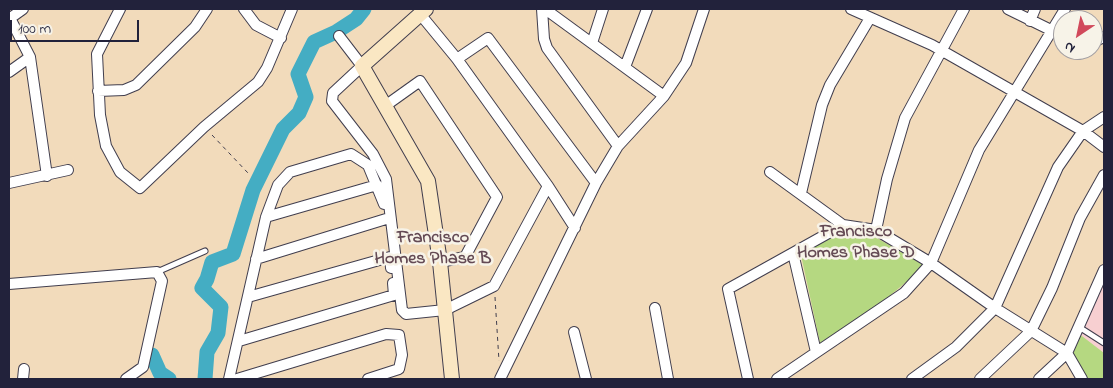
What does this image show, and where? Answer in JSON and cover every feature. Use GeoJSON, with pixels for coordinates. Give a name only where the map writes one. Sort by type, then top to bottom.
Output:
{"type":"FeatureCollection","features":[{"type":"Feature","properties":{"kind":"street"},"geometry":{"type":"LineString","coordinates":[[23,9],[10,18],[30,57],[47,176]]}},
{"type":"Feature","properties":{"kind":"street"},"geometry":{"type":"LineString","coordinates":[[120,9],[97,54],[100,115],[106,146],[120,172],[140,188],[204,127],[258,82],[267,68],[292,9]]}},
{"type":"Feature","properties":{"kind":"street"},"geometry":{"type":"LineString","coordinates":[[98,91],[124,90],[136,85],[194,27],[207,9]]}},
{"type":"Feature","properties":{"kind":"street"},"geometry":{"type":"LineString","coordinates":[[244,9],[256,25],[280,38]]}},
{"type":"Feature","properties":{"kind":"street"},"geometry":{"type":"LineString","coordinates":[[618,146],[546,48],[544,39],[544,9],[558,13],[592,43],[664,96]]}},
{"type":"Feature","properties":{"kind":"street"},"geometry":{"type":"LineString","coordinates":[[592,43],[603,9]]}},
{"type":"Feature","properties":{"kind":"street"},"geometry":{"type":"LineString","coordinates":[[625,68],[647,9]]}},
{"type":"Feature","properties":{"kind":"street"},"geometry":{"type":"LineString","coordinates":[[500,378],[596,183],[618,146],[664,96],[686,64],[704,9]]}},
{"type":"Feature","properties":{"kind":"street"},"geometry":{"type":"LineString","coordinates":[[851,9],[942,51],[1083,131],[1104,147]]}},
{"type":"Feature","properties":{"kind":"street"},"geometry":{"type":"LineString","coordinates":[[876,230],[887,179],[905,118],[964,9]]}},
{"type":"Feature","properties":{"kind":"street"},"geometry":{"type":"LineString","coordinates":[[1008,9],[1052,32]]}},
{"type":"Feature","properties":{"kind":"street"},"geometry":{"type":"LineString","coordinates":[[1030,21],[1036,9]]}},
{"type":"Feature","properties":{"kind":"street"},"geometry":{"type":"LineString","coordinates":[[777,379],[904,293],[931,263],[979,150],[1065,9]]}},
{"type":"Feature","properties":{"kind":"street"},"geometry":{"type":"LineString","coordinates":[[548,186],[494,286],[445,310],[406,314],[402,310],[386,179],[373,154],[332,101],[331,96],[423,12],[548,186],[575,228]]}},
{"type":"Feature","properties":{"kind":"street"},"geometry":{"type":"LineString","coordinates":[[801,193],[822,105],[830,85],[870,18]]}},
{"type":"Feature","properties":{"kind":"street"},"geometry":{"type":"LineString","coordinates":[[339,36],[362,66],[428,181],[440,262],[452,379]]}},
{"type":"Feature","properties":{"kind":"street"},"geometry":{"type":"LineString","coordinates":[[457,59],[488,38],[596,183]]}},
{"type":"Feature","properties":{"kind":"street"},"geometry":{"type":"LineString","coordinates":[[9,72],[30,57]]}},
{"type":"Feature","properties":{"kind":"street"},"geometry":{"type":"LineString","coordinates":[[385,106],[420,81],[496,197],[464,257],[440,262]]}},
{"type":"Feature","properties":{"kind":"street"},"geometry":{"type":"LineString","coordinates":[[912,379],[956,347],[995,308],[1058,167],[1083,131],[1104,117]]}},
{"type":"Feature","properties":{"kind":"street"},"geometry":{"type":"LineString","coordinates":[[228,379],[266,217],[278,186],[290,172],[305,166],[351,154],[368,165],[385,206],[394,295],[238,341]]}},
{"type":"Feature","properties":{"kind":"street"},"geometry":{"type":"LineString","coordinates":[[9,183],[68,170]]}},
{"type":"Feature","properties":{"kind":"street"},"geometry":{"type":"LineString","coordinates":[[770,172],[842,225],[876,230],[931,263],[995,308],[1067,354],[1082,379]]}},
{"type":"Feature","properties":{"kind":"street"},"geometry":{"type":"LineString","coordinates":[[980,379],[1031,331],[1052,288],[1080,218],[1104,176]]}},
{"type":"Feature","properties":{"kind":"street"},"geometry":{"type":"LineString","coordinates":[[266,217],[377,184]]}},
{"type":"Feature","properties":{"kind":"street"},"geometry":{"type":"LineString","coordinates":[[256,260],[386,219]]}},
{"type":"Feature","properties":{"kind":"street"},"geometry":{"type":"LineString","coordinates":[[748,379],[728,289],[842,225]]}},
{"type":"Feature","properties":{"kind":"street"},"geometry":{"type":"LineString","coordinates":[[793,253],[816,352]]}},
{"type":"Feature","properties":{"kind":"street"},"geometry":{"type":"LineString","coordinates":[[248,297],[390,257]]}},
{"type":"Feature","properties":{"kind":"street"},"geometry":{"type":"LineString","coordinates":[[1039,379],[1067,354],[1104,270]]}},
{"type":"Feature","properties":{"kind":"street"},"geometry":{"type":"LineString","coordinates":[[9,284],[157,272],[162,281],[143,366],[126,379]]}},
{"type":"Feature","properties":{"kind":"street"},"geometry":{"type":"LineString","coordinates":[[655,308],[668,379]]}},
{"type":"Feature","properties":{"kind":"street"},"geometry":{"type":"LineString","coordinates":[[574,332],[586,379]]}},
{"type":"Feature","properties":{"kind":"street"},"geometry":{"type":"LineString","coordinates":[[237,379],[386,334],[399,334],[402,355],[399,369],[368,379]]}},
{"type":"Feature","properties":{"kind":"lane"},"geometry":{"type":"LineString","coordinates":[[157,272],[205,252]]}},
{"type":"Feature","properties":{"kind":"lane"},"geometry":{"type":"LineString","coordinates":[[1079,326],[1104,343]]}},
{"type":"Feature","properties":{"kind":"path"},"geometry":{"type":"LineString","coordinates":[[204,127],[248,173]]}},
{"type":"Feature","properties":{"kind":"path"},"geometry":{"type":"LineString","coordinates":[[494,286],[500,378]]}},
{"type":"Feature","properties":{"kind":"shaded area"},"geometry":{"type":"Polygon","coordinates":[[[1104,276],[1104,353],[1078,333],[1104,276]]]}},
{"type":"Feature","properties":{"kind":"green space"},"geometry":{"type":"Polygon","coordinates":[[[845,227],[870,234],[925,266],[873,310],[820,343],[801,255],[845,227]]]}},
{"type":"Feature","properties":{"kind":"green space"},"geometry":{"type":"Polygon","coordinates":[[[1078,333],[1104,353],[1104,379],[1086,379],[1070,352],[1078,333]]]}},
{"type":"Feature","properties":{"kind":"waterway"},"geometry":{"type":"LineString","coordinates":[[205,379],[207,352],[218,333],[221,307],[202,288],[212,262],[233,254],[253,190],[283,129],[299,113],[306,97],[298,74],[314,42],[336,32],[356,19],[364,9]]}},
{"type":"Feature","properties":{"kind":"waterway"},"geometry":{"type":"LineString","coordinates":[[152,355],[160,373],[169,379]]}},
{"type":"Feature","properties":{"kind":"district","name":"Francisco Homes Phase D"},"geometry":{"type":"Point","coordinates":[856,243]}},
{"type":"Feature","properties":{"kind":"district","name":"Francisco Homes Phase B"},"geometry":{"type":"Point","coordinates":[433,249]}}]}
